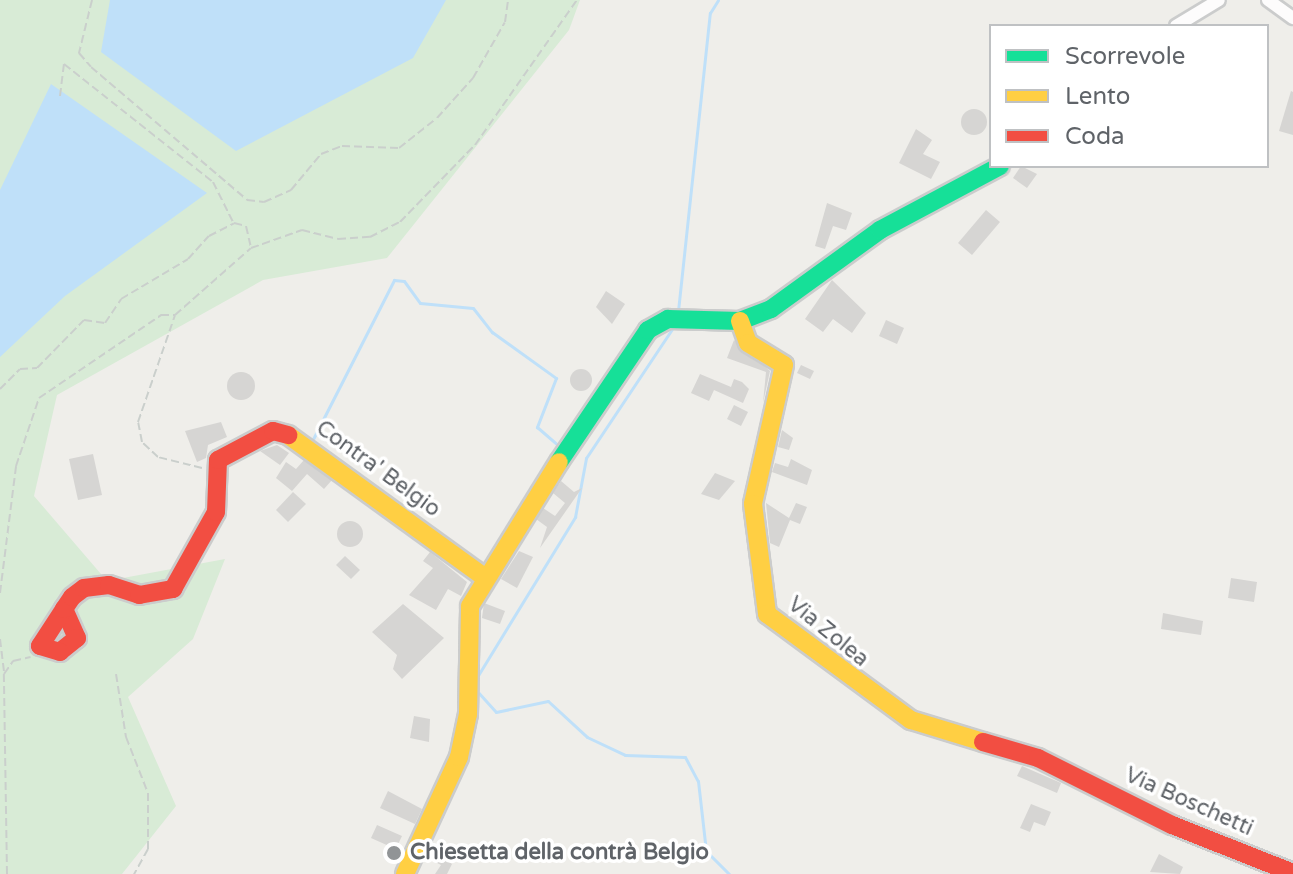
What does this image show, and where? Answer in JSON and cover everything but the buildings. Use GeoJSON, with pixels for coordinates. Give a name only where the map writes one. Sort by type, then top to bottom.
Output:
{"type":"FeatureCollection","features":[{"type":"Feature","properties":{"kind":"street"},"geometry":{"type":"LineString","coordinates":[[1179,24],[1219,0]]}},
{"type":"Feature","properties":{"kind":"street"},"geometry":{"type":"LineString","coordinates":[[1268,0],[1293,18]]}},
{"type":"Feature","properties":{"kind":"street"},"geometry":{"type":"LineString","coordinates":[[405,874],[459,757],[468,714],[470,606],[483,576],[648,330],[676,320],[740,321],[771,309],[880,230],[996,168]]}},
{"type":"Feature","properties":{"kind":"street","name":"Via Zolea"},"geometry":{"type":"LineString","coordinates":[[740,321],[748,343],[784,365],[753,504],[767,614],[911,720],[1067,771]]}},
{"type":"Feature","properties":{"kind":"street","name":"Contra' Belgio"},"geometry":{"type":"LineString","coordinates":[[218,460],[273,431],[292,436],[483,576]]}},
{"type":"Feature","properties":{"kind":"street"},"geometry":{"type":"LineString","coordinates":[[64,609],[77,638],[60,652],[40,646],[64,609],[96,585],[139,595],[173,589],[216,512],[218,460]]}},
{"type":"Feature","properties":{"kind":"street","name":"Via Boschetti"},"geometry":{"type":"LineString","coordinates":[[1067,771],[1172,825],[1293,873]]}},
{"type":"Feature","properties":{"kind":"path"},"geometry":{"type":"LineString","coordinates":[[92,0],[79,53],[91,67],[247,200],[264,202],[291,190],[321,154],[342,146],[399,148],[437,118],[473,78],[505,22],[508,0]]}},
{"type":"Feature","properties":{"kind":"path"},"geometry":{"type":"LineString","coordinates":[[218,460],[201,468],[183,465],[158,457],[142,442],[139,407],[175,315],[251,248],[302,230],[338,239],[370,237],[400,222],[475,145],[577,0]]}},
{"type":"Feature","properties":{"kind":"path"},"geometry":{"type":"LineString","coordinates":[[60,96],[64,64],[213,182],[234,223]]}},
{"type":"Feature","properties":{"kind":"path"},"geometry":{"type":"LineString","coordinates":[[0,389],[20,369],[37,368],[84,320],[105,323],[121,299],[234,223],[246,226],[251,248]]}},
{"type":"Feature","properties":{"kind":"path"},"geometry":{"type":"LineString","coordinates":[[0,593],[16,466],[39,398],[161,315],[175,315]]}},
{"type":"Feature","properties":{"kind":"path"},"geometry":{"type":"LineString","coordinates":[[0,639],[4,674],[7,874]]}},
{"type":"Feature","properties":{"kind":"path"},"geometry":{"type":"LineString","coordinates":[[4,674],[40,646]]}},
{"type":"Feature","properties":{"kind":"path"},"geometry":{"type":"LineString","coordinates":[[116,674],[126,737],[148,793],[148,849],[134,874]]}},
{"type":"Feature","properties":{"kind":"green space"},"geometry":{"type":"Polygon","coordinates":[[[0,0],[580,0],[569,30],[387,258],[263,280],[57,395],[34,496],[107,581],[225,559],[193,639],[128,697],[176,806],[122,874],[0,874],[0,0]]]}},
{"type":"Feature","properties":{"kind":"water"},"geometry":{"type":"Polygon","coordinates":[[[110,0],[446,0],[413,58],[236,151],[101,52],[110,0]]]}},
{"type":"Feature","properties":{"kind":"water"},"geometry":{"type":"Polygon","coordinates":[[[51,84],[207,193],[65,296],[0,357],[0,190],[51,84]]]}},
{"type":"Feature","properties":{"kind":"waterway"},"geometry":{"type":"LineString","coordinates":[[678,311],[710,13],[718,0]]}},
{"type":"Feature","properties":{"kind":"waterway"},"geometry":{"type":"LineString","coordinates":[[312,441],[394,280],[404,281],[420,303],[473,308],[492,332],[556,378],[537,427],[560,447]]}},
{"type":"Feature","properties":{"kind":"waterway"},"geometry":{"type":"LineString","coordinates":[[477,677],[575,517],[586,458],[674,326]]}},
{"type":"Feature","properties":{"kind":"waterway"},"geometry":{"type":"LineString","coordinates":[[477,691],[496,712],[548,701],[587,737],[625,755],[685,757],[698,781],[706,851],[729,874]]}},
{"type":"Feature","properties":{"kind":"traffic: fast"},"geometry":{"type":"LineString","coordinates":[[559,462],[648,330],[668,319],[740,321],[771,309],[880,230],[996,168]]}},
{"type":"Feature","properties":{"kind":"traffic: slow"},"geometry":{"type":"LineString","coordinates":[[740,321],[748,343],[784,365],[753,504],[767,614],[911,720],[983,742]]}},
{"type":"Feature","properties":{"kind":"traffic: slow"},"geometry":{"type":"LineString","coordinates":[[288,435],[483,576]]}},
{"type":"Feature","properties":{"kind":"traffic: slow"},"geometry":{"type":"LineString","coordinates":[[405,874],[459,757],[468,714],[470,606],[559,462]]}},
{"type":"Feature","properties":{"kind":"traffic: jam"},"geometry":{"type":"LineString","coordinates":[[64,609],[77,638],[60,652],[40,646],[64,609],[72,597],[84,588],[109,585],[139,595],[173,589],[216,512],[218,460],[273,431],[288,435]]}},
{"type":"Feature","properties":{"kind":"traffic: jam"},"geometry":{"type":"LineString","coordinates":[[983,742],[1038,758],[1172,825],[1293,873]]}},
{"type":"Feature","properties":{"kind":"place","name":"Chiesetta della contrà Belgio"},"geometry":{"type":"Point","coordinates":[394,853]}}]}
